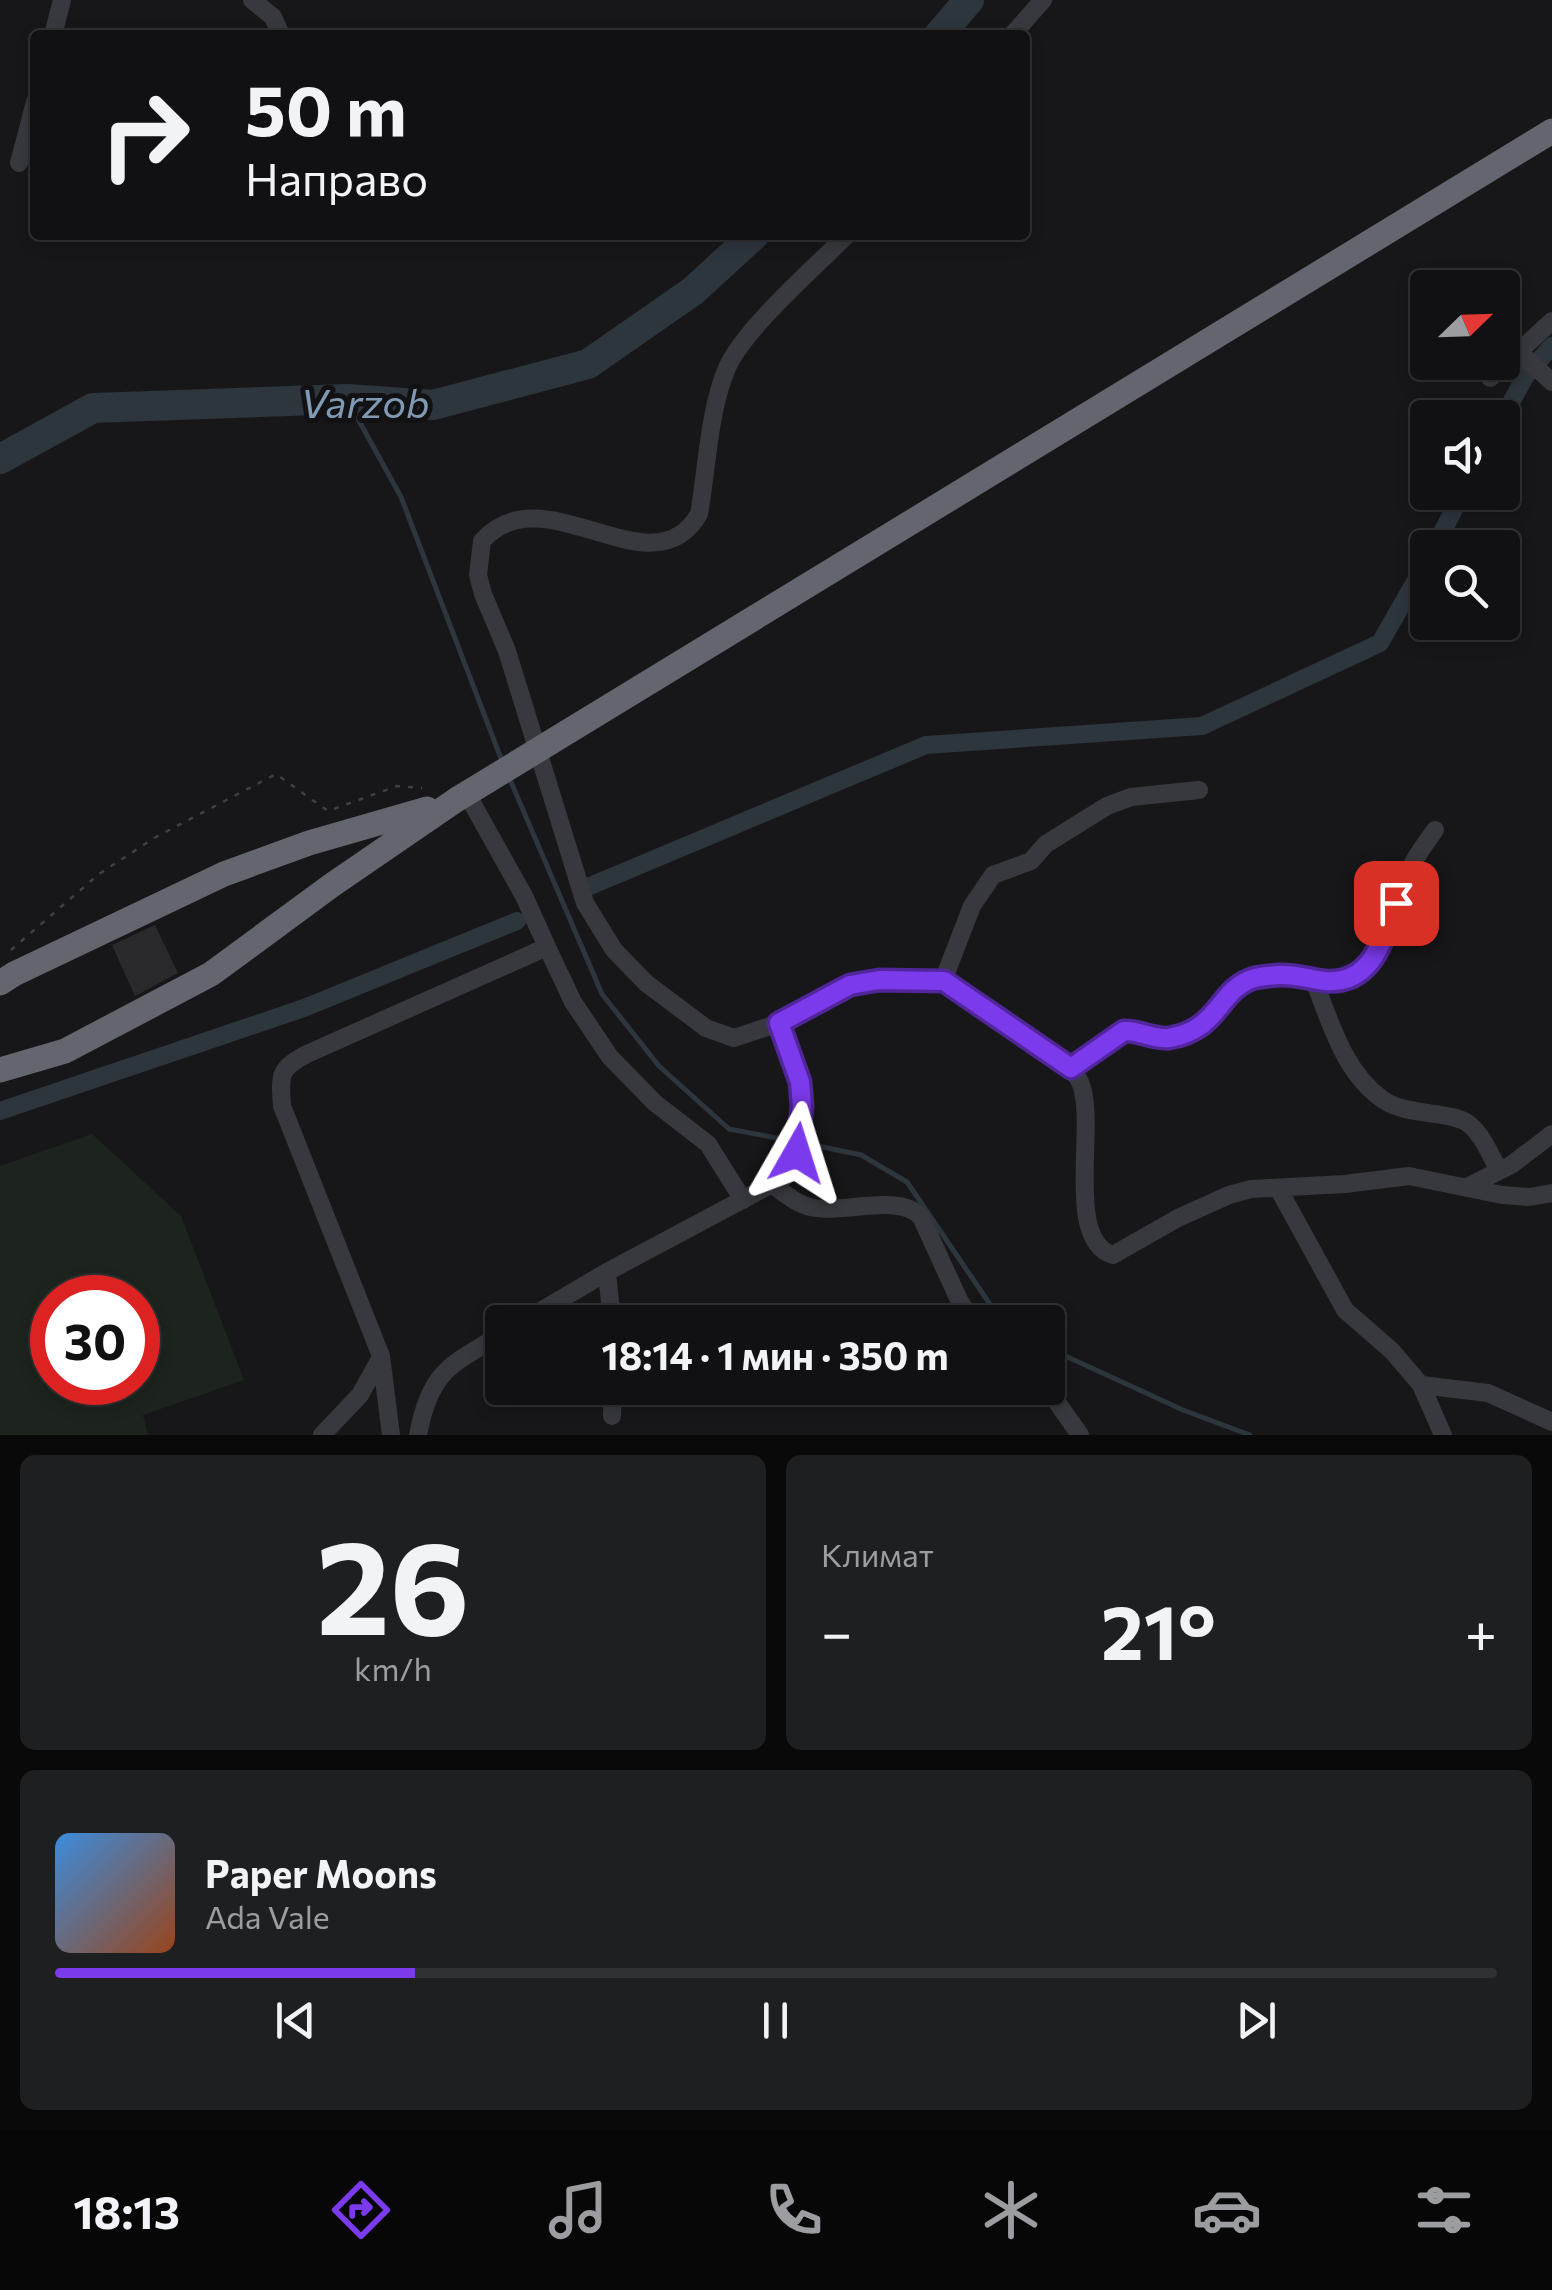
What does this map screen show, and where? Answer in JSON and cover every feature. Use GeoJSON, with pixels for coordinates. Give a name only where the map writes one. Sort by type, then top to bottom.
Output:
{"type":"FeatureCollection","features":[{"type":"Feature","properties":{"kind":"highway"},"geometry":{"type":"LineString","coordinates":[[0,1070],[65,1051],[211,974],[460,792],[532,754],[1552,131]]}},
{"type":"Feature","properties":{"kind":"highway"},"geometry":{"type":"LineString","coordinates":[[0,984],[224,874],[460,792]]}},
{"type":"Feature","properties":{"kind":"street"},"geometry":{"type":"LineString","coordinates":[[54,30],[62,0]]}},
{"type":"Feature","properties":{"kind":"street"},"geometry":{"type":"LineString","coordinates":[[252,0],[273,16],[279,30]]}},
{"type":"Feature","properties":{"kind":"street"},"geometry":{"type":"LineString","coordinates":[[1016,30],[1043,0]]}},
{"type":"Feature","properties":{"kind":"street"},"geometry":{"type":"LineString","coordinates":[[19,164],[30,121]]}},
{"type":"Feature","properties":{"kind":"street"},"geometry":{"type":"LineString","coordinates":[[841,240],[744,341],[727,367],[719,390],[699,514],[688,530],[664,540],[646,542],[606,535],[556,518],[536,518],[501,525],[482,541],[478,575],[507,651],[532,754],[585,902],[614,950],[683,1014],[719,1036],[734,1038],[779,1023],[850,985],[879,980],[944,981],[1071,1068],[1079,1080],[1087,1113],[1086,1218],[1105,1253],[1119,1254],[1178,1218],[1229,1195],[1278,1188],[1410,1176],[1502,1195],[1552,1193]]}},
{"type":"Feature","properties":{"kind":"street"},"geometry":{"type":"LineString","coordinates":[[1552,320],[1520,353],[1552,382]]}},
{"type":"Feature","properties":{"kind":"street"},"geometry":{"type":"LineString","coordinates":[[944,981],[972,906],[993,875],[1031,861],[1046,844],[1107,806],[1131,797],[1198,790]]}},
{"type":"Feature","properties":{"kind":"street"},"geometry":{"type":"LineString","coordinates":[[460,792],[524,896],[573,1002],[610,1058],[655,1103],[708,1144],[743,1200]]}},
{"type":"Feature","properties":{"kind":"street"},"geometry":{"type":"LineString","coordinates":[[1071,1068],[1124,1031],[1161,1038],[1188,1033],[1210,1019],[1243,982],[1255,977],[1286,975],[1340,980],[1364,971],[1383,938],[1410,868],[1435,830]]}},
{"type":"Feature","properties":{"kind":"street"},"geometry":{"type":"LineString","coordinates":[[391,1435],[382,1356],[282,1106],[283,1072],[288,1064],[306,1054],[547,947]]}},
{"type":"Feature","properties":{"kind":"street"},"geometry":{"type":"LineString","coordinates":[[1313,978],[1340,1046],[1367,1086],[1395,1106],[1466,1121],[1500,1170]]}},
{"type":"Feature","properties":{"kind":"street"},"geometry":{"type":"LineString","coordinates":[[551,1305],[773,1185],[792,1166],[802,1106],[800,1082],[779,1023]]}},
{"type":"Feature","properties":{"kind":"street"},"geometry":{"type":"LineString","coordinates":[[1469,1186],[1552,1134]]}},
{"type":"Feature","properties":{"kind":"street"},"geometry":{"type":"LineString","coordinates":[[773,1185],[793,1200],[814,1208],[838,1210],[895,1204],[910,1207],[921,1218],[960,1305]]}},
{"type":"Feature","properties":{"kind":"street"},"geometry":{"type":"LineString","coordinates":[[1278,1188],[1345,1310],[1392,1351],[1422,1385],[1443,1435]]}},
{"type":"Feature","properties":{"kind":"street"},"geometry":{"type":"LineString","coordinates":[[607,1272],[610,1305]]}},
{"type":"Feature","properties":{"kind":"street"},"geometry":{"type":"LineString","coordinates":[[418,1435],[423,1408],[441,1375],[485,1344]]}},
{"type":"Feature","properties":{"kind":"street"},"geometry":{"type":"LineString","coordinates":[[322,1435],[360,1396],[382,1356]]}},
{"type":"Feature","properties":{"kind":"street"},"geometry":{"type":"LineString","coordinates":[[1422,1385],[1488,1393],[1552,1422]]}},
{"type":"Feature","properties":{"kind":"street"},"geometry":{"type":"LineString","coordinates":[[612,1405],[612,1416]]}},
{"type":"Feature","properties":{"kind":"street"},"geometry":{"type":"LineString","coordinates":[[1059,1405],[1080,1435]]}},
{"type":"Feature","properties":{"kind":"path"},"geometry":{"type":"LineString","coordinates":[[9,952],[99,874],[156,837],[276,774],[328,811],[398,786],[460,792]]}},
{"type":"Feature","properties":{"kind":"shaded area"},"geometry":{"type":"Polygon","coordinates":[[[92,1134],[181,1216],[244,1380],[143,1415],[148,1435],[0,1435],[0,1166],[92,1134]]]}},
{"type":"Feature","properties":{"kind":"building"},"geometry":{"type":"Polygon","coordinates":[[[155,925],[178,973],[135,996],[112,945],[155,925]]]}},
{"type":"Feature","properties":{"kind":"waterway","name":"Varzob"},"geometry":{"type":"LineString","coordinates":[[943,30],[969,0]]}},
{"type":"Feature","properties":{"kind":"waterway","name":"Varzob"},"geometry":{"type":"LineString","coordinates":[[0,459],[93,408],[347,399],[433,405],[588,364],[693,291],[749,240]]}},
{"type":"Feature","properties":{"kind":"waterway"},"geometry":{"type":"LineString","coordinates":[[1512,400],[1526,375],[1552,346]]}},
{"type":"Feature","properties":{"kind":"waterway"},"geometry":{"type":"LineString","coordinates":[[347,399],[401,497],[502,761]]}},
{"type":"Feature","properties":{"kind":"waterway"},"geometry":{"type":"LineString","coordinates":[[1443,530],[1454,510]]}},
{"type":"Feature","properties":{"kind":"waterway"},"geometry":{"type":"LineString","coordinates":[[583,889],[926,745],[1202,726],[1380,643],[1410,590]]}},
{"type":"Feature","properties":{"kind":"waterway"},"geometry":{"type":"LineString","coordinates":[[508,775],[602,994],[659,1066],[729,1129],[793,1141]]}},
{"type":"Feature","properties":{"kind":"waterway"},"geometry":{"type":"LineString","coordinates":[[0,1111],[304,1008],[517,921]]}},
{"type":"Feature","properties":{"kind":"waterway"},"geometry":{"type":"LineString","coordinates":[[804,1143],[861,1155],[907,1182],[990,1305]]}},
{"type":"Feature","properties":{"kind":"waterway"},"geometry":{"type":"LineString","coordinates":[[1065,1356],[1183,1410],[1250,1435]]}},
{"type":"Feature","properties":{"kind":"route"},"geometry":{"type":"LineString","coordinates":[[797,1153],[802,1106],[800,1082],[779,1023],[850,985],[879,980],[944,981],[1071,1068],[1124,1031],[1161,1038],[1188,1033],[1210,1019],[1243,982],[1255,977],[1286,975],[1326,981],[1364,971],[1383,938],[1396,903]]}}]}
